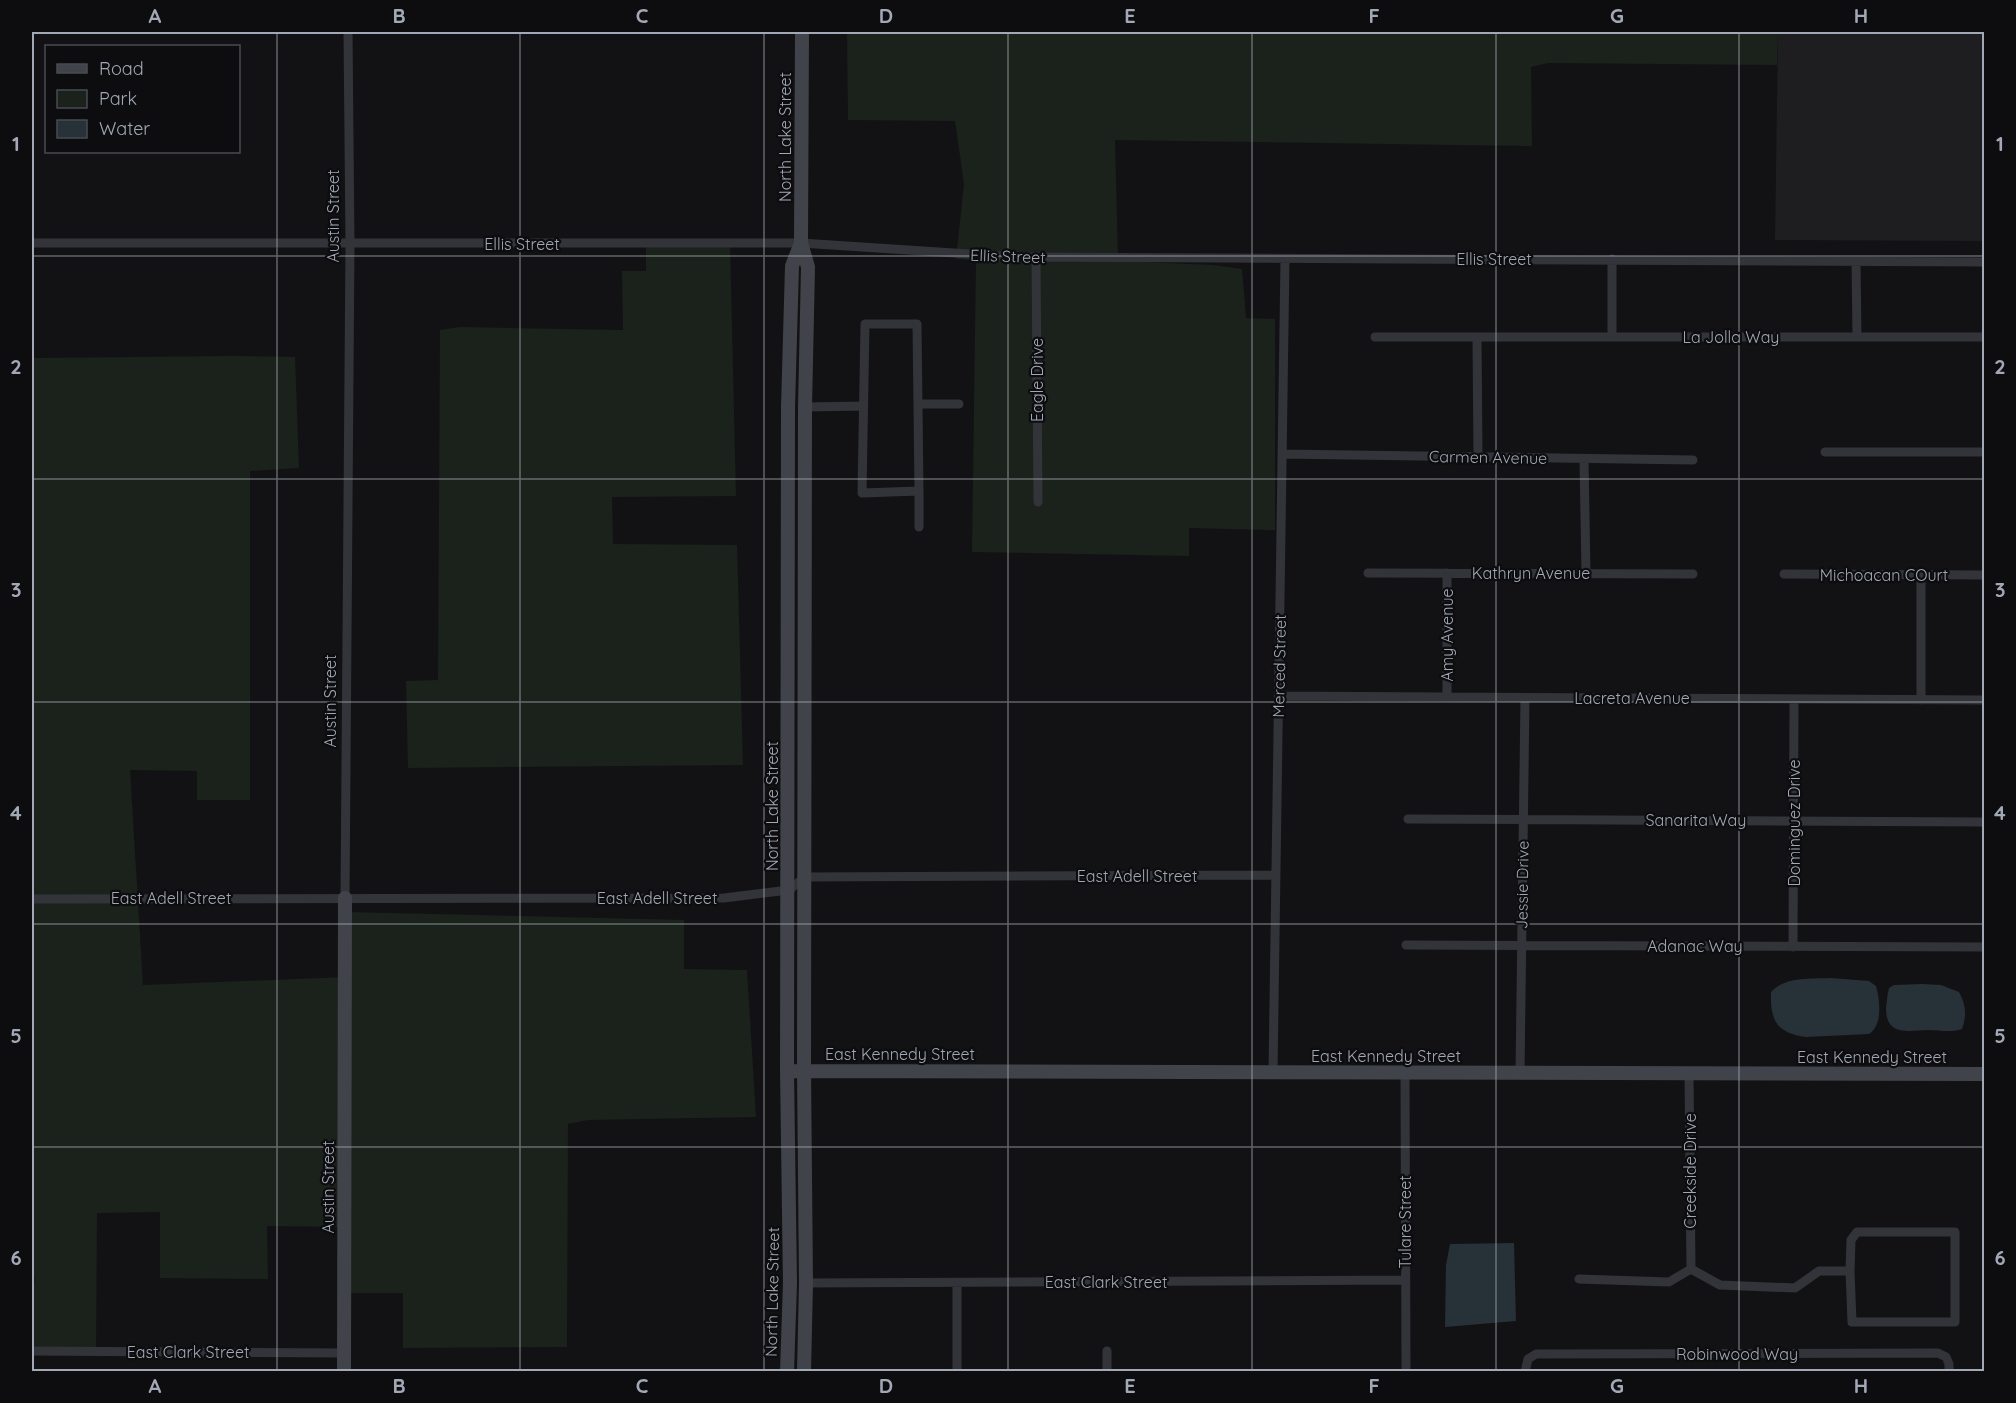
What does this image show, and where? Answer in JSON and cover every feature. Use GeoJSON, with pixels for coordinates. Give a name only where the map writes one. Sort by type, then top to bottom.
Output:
{"type":"FeatureCollection","features":[{"type":"Feature","properties":{"kind":"street","name":"Austin Street"},"geometry":{"type":"LineString","coordinates":[[344,1371],[350,244],[348,32]]}},
{"type":"Feature","properties":{"kind":"street","name":"North Lake Street"},"geometry":{"type":"LineString","coordinates":[[801,32],[801,243],[808,267],[805,407],[806,1283],[804,1371]]}},
{"type":"Feature","properties":{"kind":"street","name":"Ellis Street"},"geometry":{"type":"LineString","coordinates":[[32,243],[801,243],[1036,258],[1984,262]]}},
{"type":"Feature","properties":{"kind":"street","name":"North Lake Street"},"geometry":{"type":"LineString","coordinates":[[787,1371],[790,1283],[787,1071],[789,407],[792,266],[801,243]]}},
{"type":"Feature","properties":{"kind":"street","name":"Eagle Drive"},"geometry":{"type":"LineString","coordinates":[[1036,258],[1038,502]]}},
{"type":"Feature","properties":{"kind":"street"},"geometry":{"type":"LineString","coordinates":[[1612,259],[1612,337]]}},
{"type":"Feature","properties":{"kind":"street","name":"Merced Street"},"geometry":{"type":"LineString","coordinates":[[1273,1072],[1285,260]]}},
{"type":"Feature","properties":{"kind":"street"},"geometry":{"type":"LineString","coordinates":[[1856,262],[1857,337]]}},
{"type":"Feature","properties":{"kind":"street"},"geometry":{"type":"LineString","coordinates":[[919,491],[862,493],[865,324],[917,324],[919,491],[919,527]]}},
{"type":"Feature","properties":{"kind":"street","name":"La Jolla Way"},"geometry":{"type":"LineString","coordinates":[[1375,337],[1984,337]]}},
{"type":"Feature","properties":{"kind":"street"},"geometry":{"type":"LineString","coordinates":[[1477,337],[1478,457]]}},
{"type":"Feature","properties":{"kind":"street"},"geometry":{"type":"LineString","coordinates":[[918,404],[959,404]]}},
{"type":"Feature","properties":{"kind":"street"},"geometry":{"type":"LineString","coordinates":[[789,407],[863,406]]}},
{"type":"Feature","properties":{"kind":"street"},"geometry":{"type":"LineString","coordinates":[[1825,452],[1984,452]]}},
{"type":"Feature","properties":{"kind":"street","name":"Carmen Avenue"},"geometry":{"type":"LineString","coordinates":[[1282,454],[1693,460]]}},
{"type":"Feature","properties":{"kind":"street"},"geometry":{"type":"LineString","coordinates":[[1584,459],[1586,574]]}},
{"type":"Feature","properties":{"kind":"street","name":"Kathryn Avenue"},"geometry":{"type":"LineString","coordinates":[[1368,573],[1693,574]]}},
{"type":"Feature","properties":{"kind":"street","name":"Amy Avenue"},"geometry":{"type":"LineString","coordinates":[[1447,573],[1447,698]]}},
{"type":"Feature","properties":{"kind":"street","name":"Michoacan COurt"},"geometry":{"type":"LineString","coordinates":[[1784,574],[1984,576]]}},
{"type":"Feature","properties":{"kind":"street"},"geometry":{"type":"LineString","coordinates":[[1921,575],[1921,700]]}},
{"type":"Feature","properties":{"kind":"street","name":"Lacreta Avenue"},"geometry":{"type":"LineString","coordinates":[[1279,696],[1984,700]]}},
{"type":"Feature","properties":{"kind":"street","name":"Jessie Drive"},"geometry":{"type":"LineString","coordinates":[[1520,1072],[1525,698]]}},
{"type":"Feature","properties":{"kind":"street","name":"Dominguez Drive"},"geometry":{"type":"LineString","coordinates":[[1793,947],[1794,699]]}},
{"type":"Feature","properties":{"kind":"street"},"geometry":{"type":"LineString","coordinates":[[789,733],[805,715]]}},
{"type":"Feature","properties":{"kind":"street","name":"Sanarita Way"},"geometry":{"type":"LineString","coordinates":[[1408,819],[1984,822]]}},
{"type":"Feature","properties":{"kind":"street","name":"East Adell Street"},"geometry":{"type":"LineString","coordinates":[[805,877],[1276,875]]}},
{"type":"Feature","properties":{"kind":"street"},"geometry":{"type":"LineString","coordinates":[[789,891],[805,877]]}},
{"type":"Feature","properties":{"kind":"street","name":"East Adell Street"},"geometry":{"type":"LineString","coordinates":[[32,898],[724,898],[789,891]]}},
{"type":"Feature","properties":{"kind":"street","name":"Adanac Way"},"geometry":{"type":"LineString","coordinates":[[1407,945],[1984,947]]}},
{"type":"Feature","properties":{"kind":"street","name":"East Kennedy Street"},"geometry":{"type":"LineString","coordinates":[[787,1071],[1984,1074]]}},
{"type":"Feature","properties":{"kind":"street","name":"Tulare Street"},"geometry":{"type":"LineString","coordinates":[[1405,1073],[1406,1371]]}},
{"type":"Feature","properties":{"kind":"street","name":"Creekside Drive"},"geometry":{"type":"LineString","coordinates":[[1689,1073],[1691,1269]]}},
{"type":"Feature","properties":{"kind":"street"},"geometry":{"type":"LineString","coordinates":[[1857,1232],[1955,1232],[1954,1322],[1852,1322],[1850,1270],[1851,1239],[1857,1232]]}},
{"type":"Feature","properties":{"kind":"street"},"geometry":{"type":"LineString","coordinates":[[1579,1279],[1669,1282],[1691,1269],[1720,1285],[1795,1288],[1819,1271],[1850,1270]]}},
{"type":"Feature","properties":{"kind":"street","name":"East Clark Street"},"geometry":{"type":"LineString","coordinates":[[806,1283],[1406,1280]]}},
{"type":"Feature","properties":{"kind":"street"},"geometry":{"type":"LineString","coordinates":[[957,1283],[957,1371]]}},
{"type":"Feature","properties":{"kind":"street","name":"East Clark Street"},"geometry":{"type":"LineString","coordinates":[[32,1351],[344,1353]]}},
{"type":"Feature","properties":{"kind":"street"},"geometry":{"type":"LineString","coordinates":[[1107,1351],[1107,1371]]}},
{"type":"Feature","properties":{"kind":"street","name":"Robinwood Way"},"geometry":{"type":"LineString","coordinates":[[1525,1371],[1528,1359],[1536,1354],[1938,1353],[1946,1357],[1949,1371]]}},
{"type":"Feature","properties":{"kind":"shaded area"},"geometry":{"type":"Polygon","coordinates":[[[1778,32],[1984,32],[1984,241],[1775,240],[1778,32]]]}},
{"type":"Feature","properties":{"kind":"green space"},"geometry":{"type":"Polygon","coordinates":[[[847,32],[1778,32],[1777,65],[1548,63],[1531,67],[1532,146],[1115,140],[1118,261],[1213,265],[1242,269],[1246,318],[1275,319],[1275,530],[1189,528],[1189,556],[972,552],[976,260],[956,259],[964,184],[955,121],[848,120],[847,32]]]}},
{"type":"Feature","properties":{"kind":"green space"},"geometry":{"type":"Polygon","coordinates":[[[730,242],[736,496],[612,497],[613,544],[737,545],[743,765],[408,768],[406,681],[438,680],[440,330],[460,327],[623,330],[622,271],[646,271],[646,246],[730,242]]]}},
{"type":"Feature","properties":{"kind":"green space"},"geometry":{"type":"Polygon","coordinates":[[[295,357],[299,468],[250,471],[250,800],[197,800],[197,771],[130,770],[143,985],[346,977],[348,912],[684,920],[684,969],[747,970],[756,1117],[588,1120],[568,1124],[567,1347],[403,1348],[403,1293],[338,1293],[338,1227],[267,1226],[268,1279],[160,1278],[160,1212],[97,1213],[96,1355],[32,1355],[32,1291],[35,1279],[32,1278],[32,358],[295,357]]]}},
{"type":"Feature","properties":{"kind":"water"},"geometry":{"type":"Polygon","coordinates":[[[1831,978],[1869,981],[1876,986],[1879,998],[1878,1019],[1877,1025],[1869,1034],[1806,1037],[1788,1032],[1777,1024],[1772,1010],[1771,992],[1784,983],[1799,979],[1831,978]]]}},
{"type":"Feature","properties":{"kind":"water"},"geometry":{"type":"Polygon","coordinates":[[[1894,985],[1941,985],[1959,992],[1965,1010],[1962,1029],[1905,1031],[1894,1028],[1887,1017],[1889,988],[1894,985]]]}},
{"type":"Feature","properties":{"kind":"water"},"geometry":{"type":"Polygon","coordinates":[[[1514,1243],[1516,1321],[1445,1327],[1446,1265],[1450,1244],[1514,1243]]]}}]}
